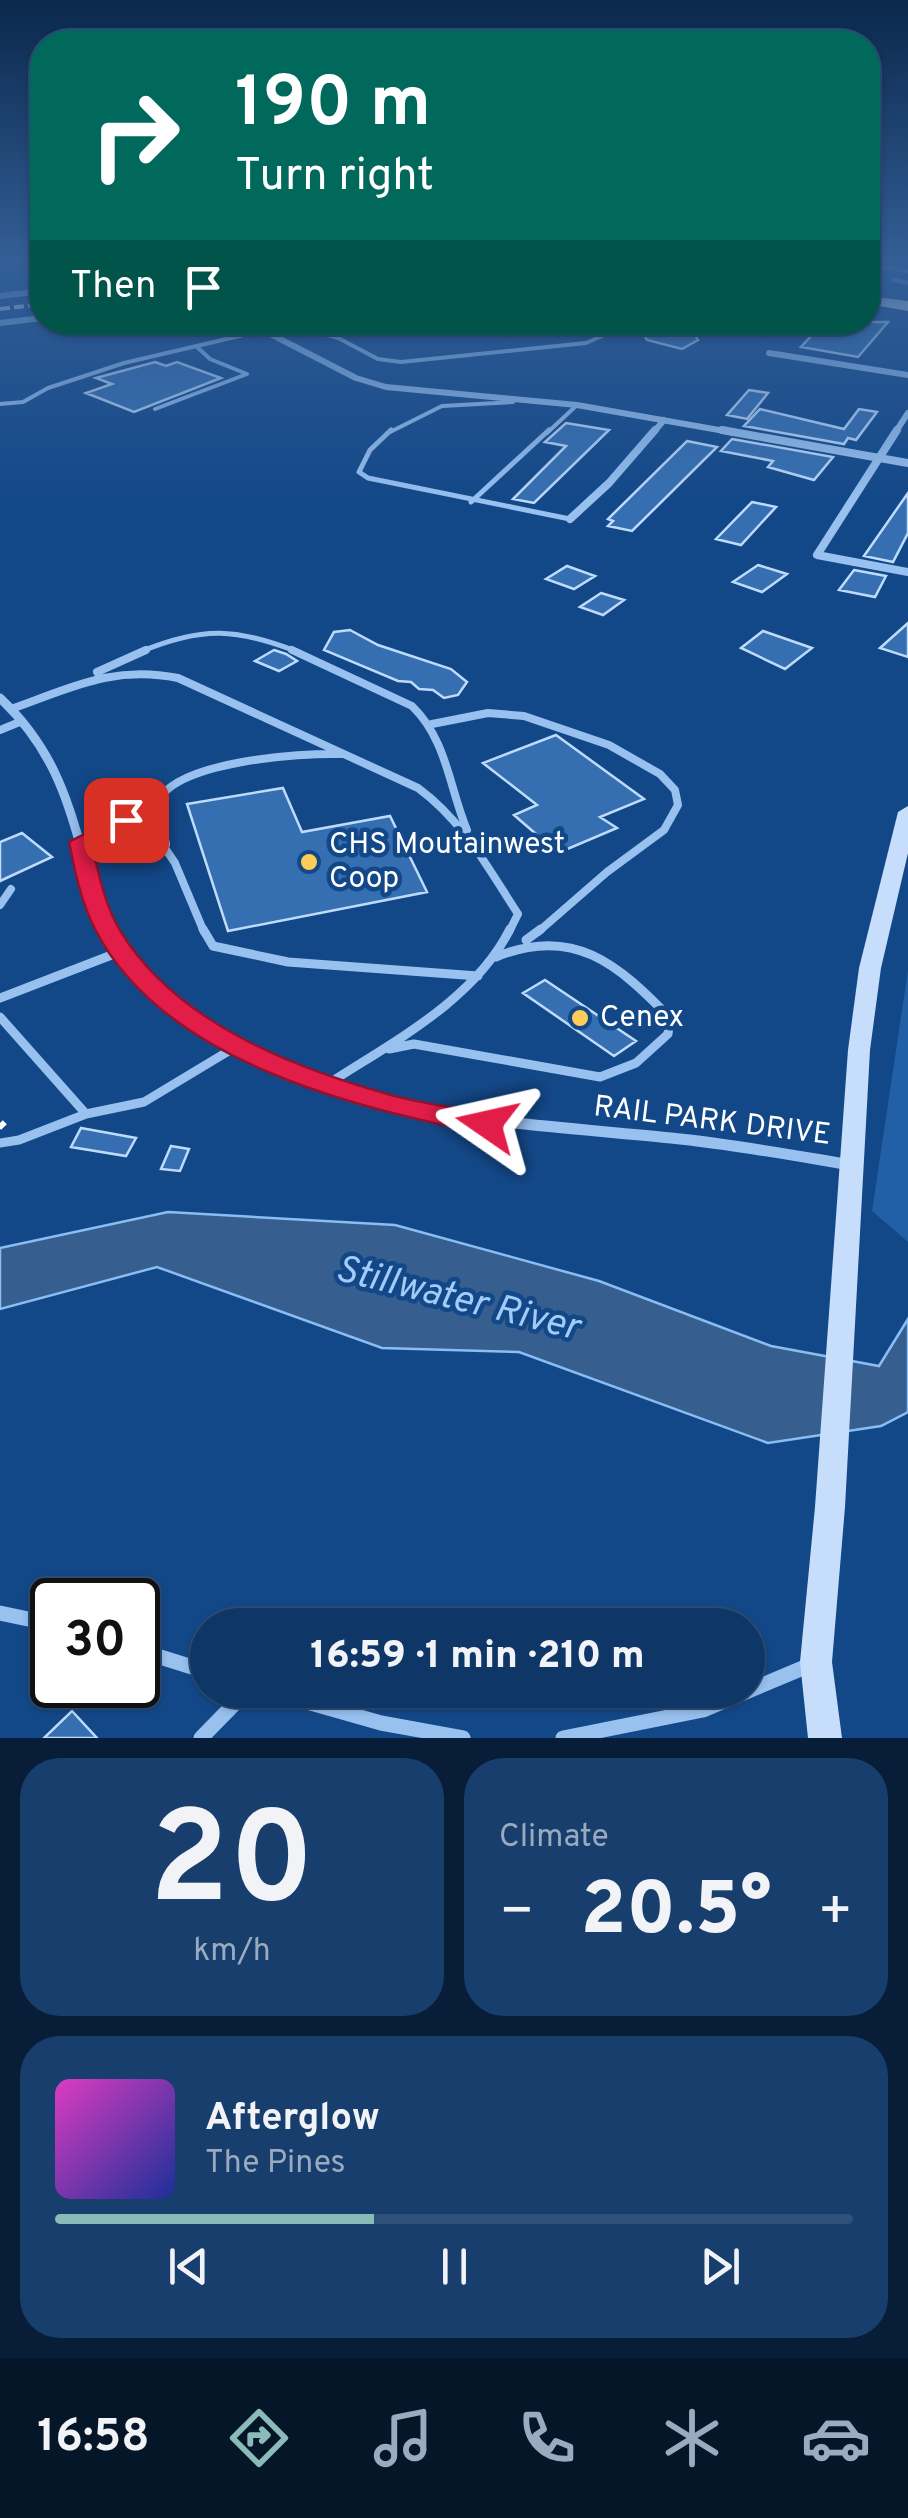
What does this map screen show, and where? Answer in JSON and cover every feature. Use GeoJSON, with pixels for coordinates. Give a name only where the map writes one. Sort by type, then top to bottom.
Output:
{"type":"FeatureCollection","features":[{"type":"Feature","properties":{"kind":"main road"},"geometry":{"type":"LineString","coordinates":[[825,1738],[816,1662],[830,1507],[859,1050],[870,968],[908,812]]}},
{"type":"Feature","properties":{"kind":"street"},"geometry":{"type":"LineString","coordinates":[[280,340],[370,383],[423,392],[576,405],[908,463]]}},
{"type":"Feature","properties":{"kind":"street"},"geometry":{"type":"LineString","coordinates":[[769,353],[908,374]]}},
{"type":"Feature","properties":{"kind":"street"},"geometry":{"type":"LineString","coordinates":[[908,413],[817,555],[908,572]]}},
{"type":"Feature","properties":{"kind":"street"},"geometry":{"type":"LineString","coordinates":[[570,519],[609,483],[664,420]]}},
{"type":"Feature","properties":{"kind":"street","name":"RAIL PARK DRIVE"},"geometry":{"type":"LineString","coordinates":[[0,698],[41,742],[62,780],[85,840],[90,888],[108,930],[132,967],[174,1004],[237,1046],[279,1068],[391,1105],[487,1124],[740,1145],[851,1165]]}},
{"type":"Feature","properties":{"kind":"street"},"geometry":{"type":"LineString","coordinates":[[0,1612],[30,1619]]}},
{"type":"Feature","properties":{"kind":"street"},"geometry":{"type":"LineString","coordinates":[[160,1657],[190,1666]]}},
{"type":"Feature","properties":{"kind":"street"},"geometry":{"type":"LineString","coordinates":[[563,1738],[704,1710],[816,1662]]}},
{"type":"Feature","properties":{"kind":"street"},"geometry":{"type":"LineString","coordinates":[[201,1738],[230,1708]]}},
{"type":"Feature","properties":{"kind":"street"},"geometry":{"type":"LineString","coordinates":[[329,1708],[382,1723],[463,1738]]}},
{"type":"Feature","properties":{"kind":"lane"},"geometry":{"type":"LineString","coordinates":[[0,404],[23,402],[48,388],[107,368],[222,340]]}},
{"type":"Feature","properties":{"kind":"lane"},"geometry":{"type":"LineString","coordinates":[[342,340],[378,359],[421,362],[593,340]]}},
{"type":"Feature","properties":{"kind":"lane"},"geometry":{"type":"LineString","coordinates":[[154,409],[246,374],[210,359],[196,346]]}},
{"type":"Feature","properties":{"kind":"lane"},"geometry":{"type":"LineString","coordinates":[[536,400],[438,407],[380,440],[360,458],[358,472],[368,478],[471,502],[570,519]]}},
{"type":"Feature","properties":{"kind":"lane"},"geometry":{"type":"LineString","coordinates":[[471,502],[576,405]]}},
{"type":"Feature","properties":{"kind":"lane"},"geometry":{"type":"LineString","coordinates":[[10,708],[172,641],[229,632],[256,637],[390,696],[412,706],[432,724],[464,825],[518,914],[508,941],[478,976],[328,1084]]}},
{"type":"Feature","properties":{"kind":"lane"},"geometry":{"type":"LineString","coordinates":[[76,683],[124,670],[152,671],[178,678],[372,765],[443,806],[479,852]]}},
{"type":"Feature","properties":{"kind":"lane"},"geometry":{"type":"LineString","coordinates":[[432,724],[491,712],[530,717],[626,754],[674,782],[680,798],[666,828],[648,846],[604,874],[553,922],[492,960]]}},
{"type":"Feature","properties":{"kind":"lane"},"geometry":{"type":"LineString","coordinates":[[273,720],[308,742],[305,751],[296,755]]}},
{"type":"Feature","properties":{"kind":"lane"},"geometry":{"type":"LineString","coordinates":[[0,730],[22,721]]}},
{"type":"Feature","properties":{"kind":"lane"},"geometry":{"type":"LineString","coordinates":[[85,840],[110,832],[165,787],[186,776],[296,755],[341,754],[372,765]]}},
{"type":"Feature","properties":{"kind":"lane"},"geometry":{"type":"LineString","coordinates":[[165,787],[158,799],[158,812],[168,848],[197,925],[212,946],[288,962],[478,976]]}},
{"type":"Feature","properties":{"kind":"lane"},"geometry":{"type":"LineString","coordinates":[[85,840],[150,835],[168,848]]}},
{"type":"Feature","properties":{"kind":"lane"},"geometry":{"type":"LineString","coordinates":[[0,905],[11,890]]}},
{"type":"Feature","properties":{"kind":"lane"},"geometry":{"type":"LineString","coordinates":[[370,1056],[414,1044],[600,1077],[636,1063],[668,1034],[670,1018],[640,986],[617,969],[564,942],[536,940],[518,945]]}},
{"type":"Feature","properties":{"kind":"lane"},"geometry":{"type":"LineString","coordinates":[[0,998],[122,951]]}},
{"type":"Feature","properties":{"kind":"lane"},"geometry":{"type":"LineString","coordinates":[[0,1017],[86,1114]]}},
{"type":"Feature","properties":{"kind":"lane"},"geometry":{"type":"LineString","coordinates":[[0,1143],[86,1114],[144,1102],[237,1046]]}},
{"type":"Feature","properties":{"kind":"shaded area"},"geometry":{"type":"Polygon","coordinates":[[[908,970],[908,1242],[872,1211],[908,970]]]}},
{"type":"Feature","properties":{"kind":"water","name":"Stillwater River"},"geometry":{"type":"Polygon","coordinates":[[[168,1212],[395,1225],[599,1281],[771,1346],[879,1366],[908,1319],[908,1412],[881,1426],[768,1443],[519,1352],[382,1348],[157,1267],[0,1309],[0,1248],[168,1212]]]}},
{"type":"Feature","properties":{"kind":"building"},"geometry":{"type":"Polygon","coordinates":[[[647,340],[698,340],[682,349],[647,340]]]}},
{"type":"Feature","properties":{"kind":"building"},"geometry":{"type":"Polygon","coordinates":[[[807,340],[872,340],[858,357],[801,347],[807,340]]]}},
{"type":"Feature","properties":{"kind":"building"},"geometry":{"type":"Polygon","coordinates":[[[155,362],[166,366],[177,362],[221,378],[134,412],[86,393],[112,384],[96,378],[155,362]]]}},
{"type":"Feature","properties":{"kind":"building"},"geometry":{"type":"Polygon","coordinates":[[[749,390],[768,393],[747,419],[727,415],[749,390]]]}},
{"type":"Feature","properties":{"kind":"building"},"geometry":{"type":"Polygon","coordinates":[[[760,409],[844,429],[859,409],[877,412],[856,440],[848,438],[844,444],[744,426],[760,409]]]}},
{"type":"Feature","properties":{"kind":"building"},"geometry":{"type":"Polygon","coordinates":[[[566,423],[609,430],[534,503],[513,499],[566,446],[545,442],[566,423]]]}},
{"type":"Feature","properties":{"kind":"building"},"geometry":{"type":"Polygon","coordinates":[[[732,439],[833,457],[814,480],[768,467],[773,461],[721,451],[732,439]]]}},
{"type":"Feature","properties":{"kind":"building"},"geometry":{"type":"Polygon","coordinates":[[[687,441],[717,447],[632,531],[608,526],[613,521],[608,519],[687,441]]]}},
{"type":"Feature","properties":{"kind":"building"},"geometry":{"type":"Polygon","coordinates":[[[908,493],[908,533],[893,562],[864,556],[908,493]]]}},
{"type":"Feature","properties":{"kind":"building"},"geometry":{"type":"Polygon","coordinates":[[[752,502],[776,507],[741,545],[716,539],[752,502]]]}},
{"type":"Feature","properties":{"kind":"building"},"geometry":{"type":"Polygon","coordinates":[[[758,565],[787,574],[762,592],[733,582],[758,565]]]}},
{"type":"Feature","properties":{"kind":"building"},"geometry":{"type":"Polygon","coordinates":[[[567,566],[595,576],[574,589],[546,579],[567,566]]]}},
{"type":"Feature","properties":{"kind":"building"},"geometry":{"type":"Polygon","coordinates":[[[854,570],[886,576],[875,597],[839,590],[854,570]]]}},
{"type":"Feature","properties":{"kind":"building"},"geometry":{"type":"Polygon","coordinates":[[[601,593],[624,600],[603,615],[580,607],[601,593]]]}},
{"type":"Feature","properties":{"kind":"building"},"geometry":{"type":"Polygon","coordinates":[[[908,623],[908,657],[880,648],[908,623]]]}},
{"type":"Feature","properties":{"kind":"building"},"geometry":{"type":"Polygon","coordinates":[[[350,630],[378,645],[451,669],[467,682],[458,695],[444,698],[433,690],[419,689],[411,682],[398,681],[324,650],[334,632],[350,630]]]}},
{"type":"Feature","properties":{"kind":"building"},"geometry":{"type":"Polygon","coordinates":[[[763,631],[812,648],[785,669],[741,648],[763,631]]]}},
{"type":"Feature","properties":{"kind":"building"},"geometry":{"type":"Polygon","coordinates":[[[274,650],[297,661],[279,671],[255,661],[274,650]]]}},
{"type":"Feature","properties":{"kind":"building"},"geometry":{"type":"Polygon","coordinates":[[[556,735],[644,799],[600,817],[617,828],[558,853],[514,815],[537,805],[483,763],[556,735]]]}},
{"type":"Feature","properties":{"kind":"building","name":"CHS Moutainwest Coop"},"geometry":{"type":"Polygon","coordinates":[[[283,788],[302,832],[390,816],[427,892],[228,931],[187,804],[283,788]]]}},
{"type":"Feature","properties":{"kind":"building"},"geometry":{"type":"Polygon","coordinates":[[[22,833],[52,857],[0,881],[0,842],[22,833]]]}},
{"type":"Feature","properties":{"kind":"building"},"geometry":{"type":"Polygon","coordinates":[[[545,980],[636,1041],[614,1056],[523,993],[545,980]]]}},
{"type":"Feature","properties":{"kind":"building"},"geometry":{"type":"Polygon","coordinates":[[[81,1128],[136,1138],[126,1156],[71,1147],[81,1128]]]}},
{"type":"Feature","properties":{"kind":"building"},"geometry":{"type":"Polygon","coordinates":[[[171,1146],[189,1149],[180,1171],[161,1169],[171,1146]]]}},
{"type":"Feature","properties":{"kind":"building"},"geometry":{"type":"Polygon","coordinates":[[[72,1711],[97,1738],[44,1738],[72,1711]]]}},
{"type":"Feature","properties":{"kind":"railway"},"geometry":{"type":"LineString","coordinates":[[0,1123],[4,1127]]}},
{"type":"Feature","properties":{"kind":"place","name":"CHS Moutainwest Coop"},"geometry":{"type":"Point","coordinates":[309,862]}},
{"type":"Feature","properties":{"kind":"place","name":"Cenex"},"geometry":{"type":"Point","coordinates":[580,1018]}},
{"type":"Feature","properties":{"kind":"route"},"geometry":{"type":"LineString","coordinates":[[126,820],[110,832],[80,842],[90,888],[108,930],[132,967],[174,1004],[215,1034],[279,1068],[391,1105],[487,1124]]}}]}
